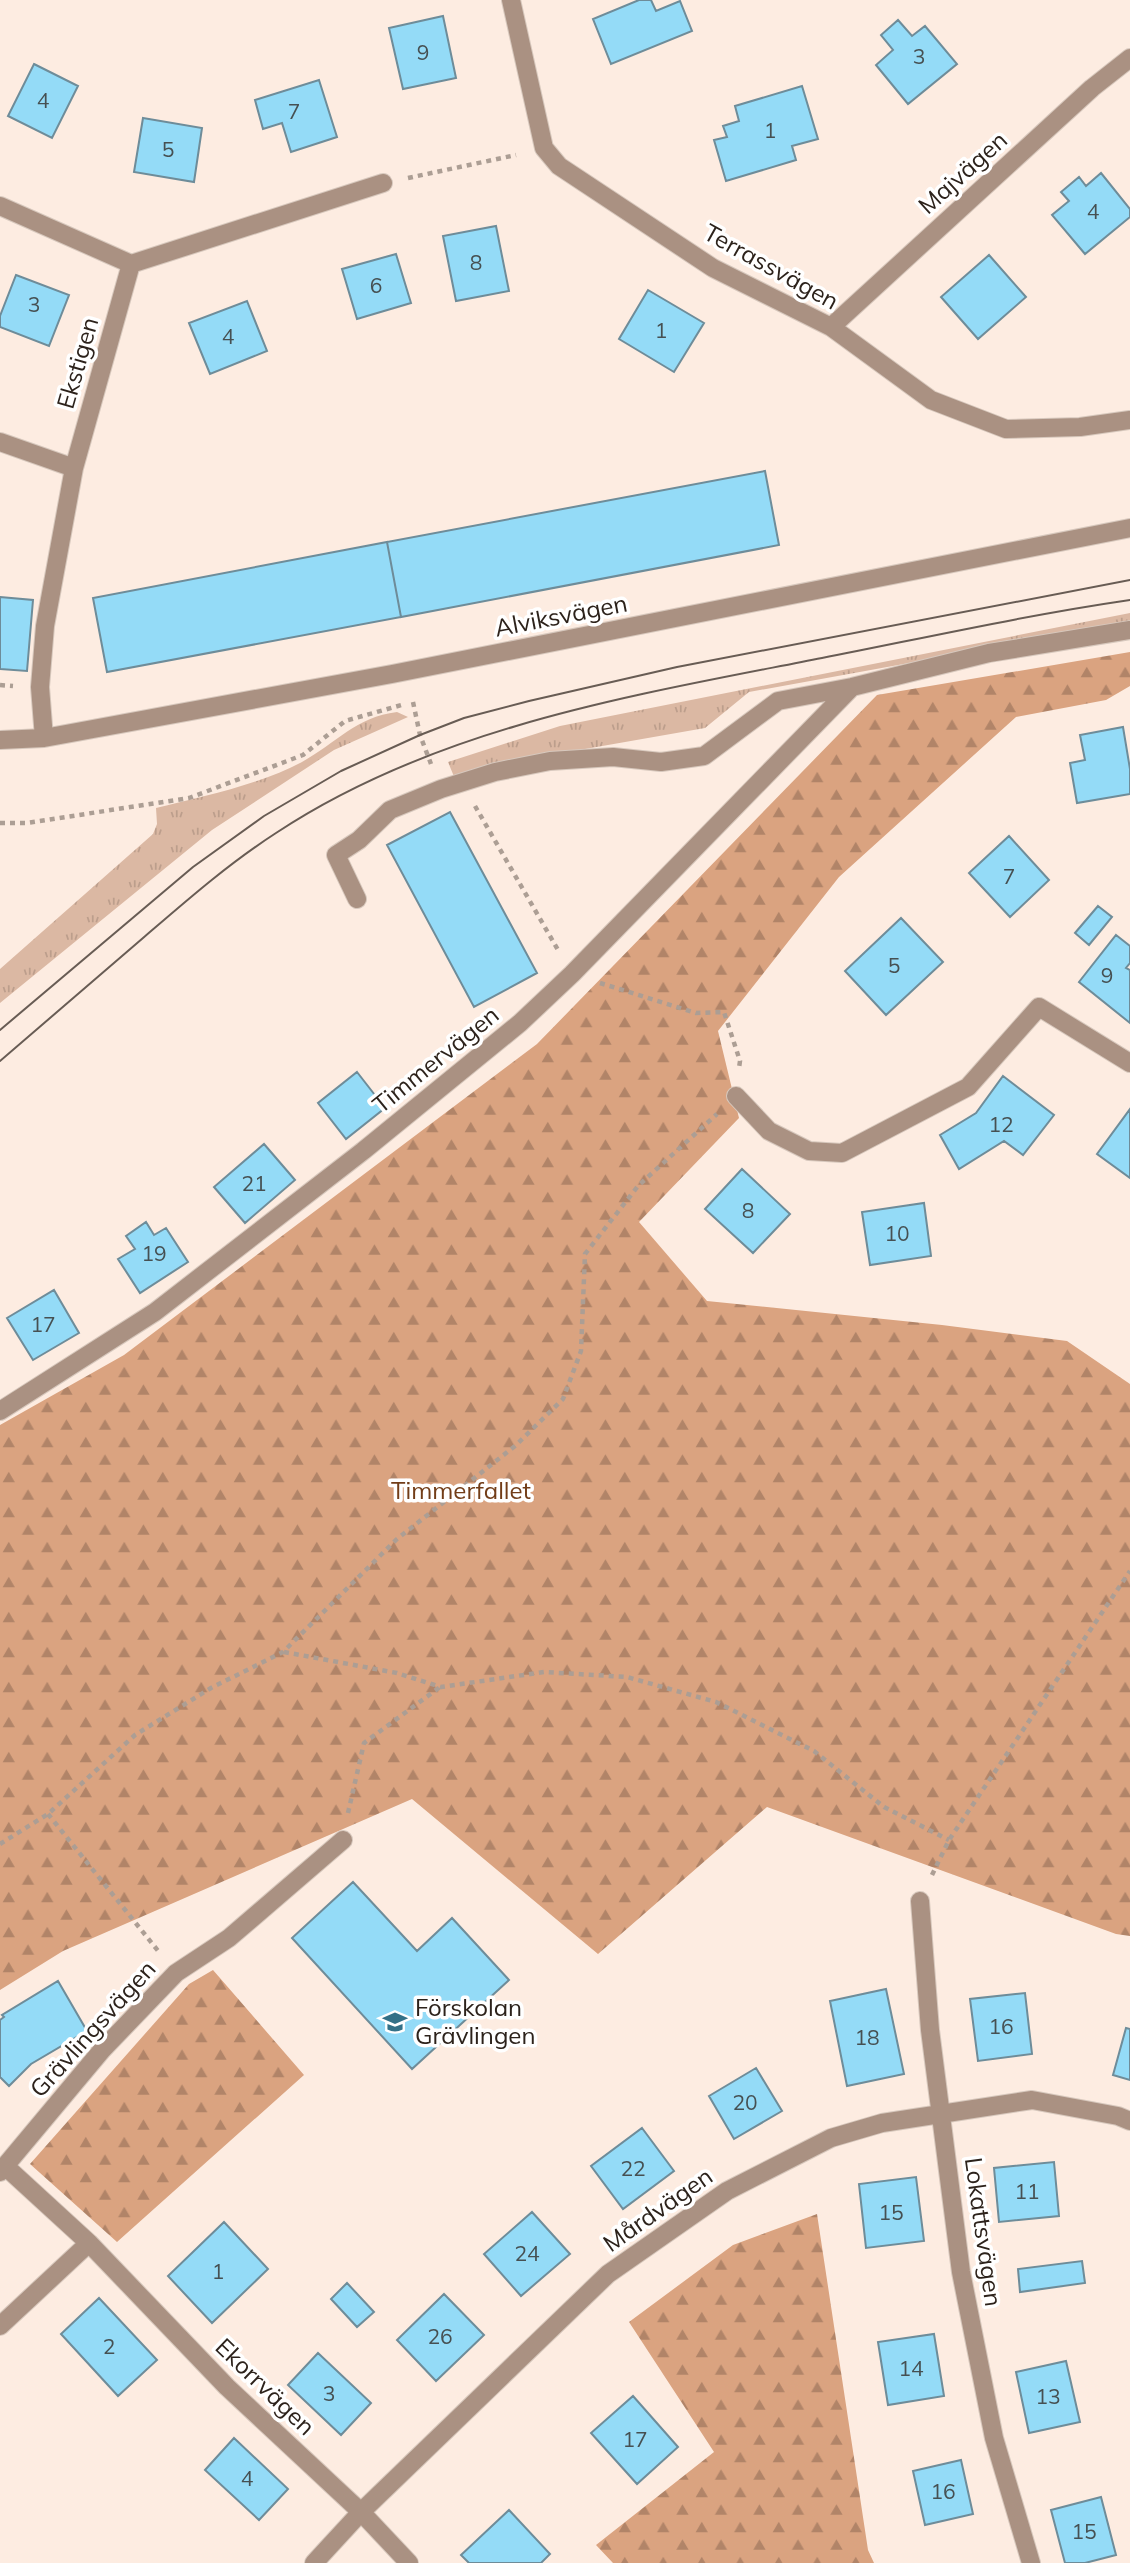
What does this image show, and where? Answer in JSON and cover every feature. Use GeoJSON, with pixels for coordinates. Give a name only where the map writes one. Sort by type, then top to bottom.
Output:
{"type":"FeatureCollection","features":[{"type":"Feature","properties":{"kind":"street"},"geometry":{"type":"LineString","coordinates":[[511,0],[544,148]]}},
{"type":"Feature","properties":{"kind":"street","name":"Majvägen"},"geometry":{"type":"LineString","coordinates":[[831,327],[1092,88],[1130,58]]}},
{"type":"Feature","properties":{"kind":"street","name":"Terrassvägen"},"geometry":{"type":"LineString","coordinates":[[544,148],[559,166],[713,268],[831,327],[931,400],[1006,429],[1080,427],[1130,420]]}},
{"type":"Feature","properties":{"kind":"street"},"geometry":{"type":"LineString","coordinates":[[0,206],[131,264],[383,183]]}},
{"type":"Feature","properties":{"kind":"street","name":"Ekstigen"},"geometry":{"type":"LineString","coordinates":[[44,738],[40,687],[45,626],[74,468],[131,264]]}},
{"type":"Feature","properties":{"kind":"street"},"geometry":{"type":"LineString","coordinates":[[0,442],[74,468]]}},
{"type":"Feature","properties":{"kind":"street","name":"Alviksvägen"},"geometry":{"type":"LineString","coordinates":[[0,740],[44,738],[392,674],[1130,528]]}},
{"type":"Feature","properties":{"kind":"street"},"geometry":{"type":"LineString","coordinates":[[357,899],[336,855],[359,840],[390,810],[441,789],[495,772],[550,761],[613,757],[661,762],[704,756],[778,701],[852,687],[989,653],[1130,630]]}},
{"type":"Feature","properties":{"kind":"street","name":"Timmervägen"},"geometry":{"type":"LineString","coordinates":[[0,1411],[166,1304],[384,1134],[520,1023],[572,974],[852,687]]}},
{"type":"Feature","properties":{"kind":"street"},"geometry":{"type":"LineString","coordinates":[[736,1096],[769,1131],[809,1151],[842,1153],[968,1087],[1039,1007],[1130,1063]]}},
{"type":"Feature","properties":{"kind":"street","name":"Grävlingsvägen"},"geometry":{"type":"LineString","coordinates":[[89,2243],[2,2169],[102,2050],[176,1973],[229,1938],[343,1840]]}},
{"type":"Feature","properties":{"kind":"street","name":"Lokattsvägen"},"geometry":{"type":"LineString","coordinates":[[919,1901],[930,2030],[964,2285],[994,2438],[1031,2563]]}},
{"type":"Feature","properties":{"kind":"street","name":"Mårdvägen"},"geometry":{"type":"LineString","coordinates":[[314,2563],[361,2512],[608,2274],[727,2191],[831,2138],[882,2123],[943,2112],[1032,2100],[1118,2116],[1130,2121]]}},
{"type":"Feature","properties":{"kind":"street"},"geometry":{"type":"LineString","coordinates":[[0,2326],[89,2243]]}},
{"type":"Feature","properties":{"kind":"street","name":"Ekorrvägen"},"geometry":{"type":"LineString","coordinates":[[89,2243],[227,2387],[361,2512],[409,2563]]}},
{"type":"Feature","properties":{"kind":"path"},"geometry":{"type":"LineString","coordinates":[[383,183],[454,170],[544,148]]}},
{"type":"Feature","properties":{"kind":"path"},"geometry":{"type":"LineString","coordinates":[[0,823],[27,822],[189,798],[303,755],[345,721],[413,702],[420,735],[441,789],[467,794],[572,974],[696,1013],[724,1012],[740,1061],[736,1096],[638,1186],[585,1254],[581,1351],[563,1399],[515,1446],[397,1539],[283,1652],[211,1688],[135,1735],[48,1814],[0,1844]]}},
{"type":"Feature","properties":{"kind":"path"},"geometry":{"type":"LineString","coordinates":[[919,1901],[948,1840],[1130,1571]]}},
{"type":"Feature","properties":{"kind":"path"},"geometry":{"type":"LineString","coordinates":[[283,1652],[397,1673],[441,1687],[544,1672],[627,1678],[716,1702],[814,1751],[884,1807],[948,1840]]}},
{"type":"Feature","properties":{"kind":"path"},"geometry":{"type":"LineString","coordinates":[[343,1840],[364,1743],[441,1687]]}},
{"type":"Feature","properties":{"kind":"path"},"geometry":{"type":"LineString","coordinates":[[48,1814],[176,1973]]}},
{"type":"Feature","properties":{"kind":"green space"},"geometry":{"type":"Polygon","coordinates":[[[1130,613],[1130,623],[749,692],[705,728],[568,752],[455,779],[448,762],[560,726],[1130,613]]]}},
{"type":"Feature","properties":{"kind":"green space","name":"Timmerfallet"},"geometry":{"type":"Polygon","coordinates":[[[1130,652],[1130,686],[1106,700],[1016,717],[839,877],[718,1031],[739,1118],[639,1222],[707,1301],[1067,1341],[1130,1384],[1130,1936],[1116,1934],[767,1807],[598,1954],[412,1799],[63,1951],[0,1990],[0,1425],[124,1355],[537,1044],[877,695],[1130,652]]]}},
{"type":"Feature","properties":{"kind":"green space"},"geometry":{"type":"Polygon","coordinates":[[[397,712],[408,717],[334,750],[212,830],[0,1003],[0,969],[153,834],[157,824],[156,808],[230,789],[286,770],[314,755],[358,725],[397,712]]]}},
{"type":"Feature","properties":{"kind":"green space"},"geometry":{"type":"Polygon","coordinates":[[[213,1970],[304,2075],[117,2242],[30,2164],[189,1984],[213,1970]]]}},
{"type":"Feature","properties":{"kind":"green space"},"geometry":{"type":"Polygon","coordinates":[[[817,2214],[868,2550],[874,2563],[613,2563],[596,2545],[714,2452],[629,2322],[733,2245],[817,2214]]]}},
{"type":"Feature","properties":{"kind":"building"},"geometry":{"type":"Polygon","coordinates":[[[639,0],[651,0],[656,11],[680,1],[692,31],[611,64],[593,19],[639,0]]]}},
{"type":"Feature","properties":{"kind":"building"},"geometry":{"type":"Polygon","coordinates":[[[443,16],[456,78],[403,89],[389,28],[443,16]]]}},
{"type":"Feature","properties":{"kind":"building"},"geometry":{"type":"Polygon","coordinates":[[[898,20],[912,36],[925,26],[957,64],[908,104],[876,65],[893,50],[881,35],[898,20]]]}},
{"type":"Feature","properties":{"kind":"building"},"geometry":{"type":"Polygon","coordinates":[[[34,64],[78,86],[52,138],[8,116],[34,64]]]}},
{"type":"Feature","properties":{"kind":"building"},"geometry":{"type":"Polygon","coordinates":[[[319,80],[337,137],[291,152],[282,123],[263,129],[255,100],[319,80]]]}},
{"type":"Feature","properties":{"kind":"building"},"geometry":{"type":"Polygon","coordinates":[[[802,86],[818,139],[792,146],[796,160],[726,181],[714,140],[727,137],[723,126],[739,121],[735,106],[802,86]]]}},
{"type":"Feature","properties":{"kind":"building"},"geometry":{"type":"Polygon","coordinates":[[[143,118],[202,128],[194,182],[134,172],[143,118]]]}},
{"type":"Feature","properties":{"kind":"building"},"geometry":{"type":"Polygon","coordinates":[[[1101,173],[1130,209],[1130,217],[1085,254],[1052,215],[1069,201],[1061,192],[1079,177],[1086,186],[1101,173]]]}},
{"type":"Feature","properties":{"kind":"building"},"geometry":{"type":"Polygon","coordinates":[[[496,226],[509,291],[456,301],[443,236],[496,226]]]}},
{"type":"Feature","properties":{"kind":"building"},"geometry":{"type":"Polygon","coordinates":[[[396,254],[411,303],[357,319],[342,269],[396,254]]]}},
{"type":"Feature","properties":{"kind":"building"},"geometry":{"type":"Polygon","coordinates":[[[989,255],[1026,297],[978,339],[941,297],[989,255]]]}},
{"type":"Feature","properties":{"kind":"building"},"geometry":{"type":"Polygon","coordinates":[[[16,275],[69,295],[49,346],[0,327],[0,316],[16,275]]]}},
{"type":"Feature","properties":{"kind":"building"},"geometry":{"type":"Polygon","coordinates":[[[648,290],[704,323],[674,372],[619,339],[648,290]]]}},
{"type":"Feature","properties":{"kind":"building"},"geometry":{"type":"Polygon","coordinates":[[[247,301],[267,351],[210,374],[189,323],[247,301]]]}},
{"type":"Feature","properties":{"kind":"building"},"geometry":{"type":"Polygon","coordinates":[[[765,471],[779,545],[401,617],[387,542],[765,471]]]}},
{"type":"Feature","properties":{"kind":"building"},"geometry":{"type":"Polygon","coordinates":[[[387,542],[401,617],[107,672],[93,598],[387,542]]]}},
{"type":"Feature","properties":{"kind":"building"},"geometry":{"type":"Polygon","coordinates":[[[0,597],[33,600],[27,671],[0,669],[0,597]]]}},
{"type":"Feature","properties":{"kind":"building"},"geometry":{"type":"Polygon","coordinates":[[[1123,727],[1130,769],[1130,794],[1077,803],[1070,763],[1085,760],[1080,735],[1123,727]]]}},
{"type":"Feature","properties":{"kind":"building"},"geometry":{"type":"Polygon","coordinates":[[[450,812],[537,973],[474,1007],[387,845],[450,812]]]}},
{"type":"Feature","properties":{"kind":"building"},"geometry":{"type":"Polygon","coordinates":[[[1009,836],[1049,880],[1010,917],[969,873],[1009,836]]]}},
{"type":"Feature","properties":{"kind":"building"},"geometry":{"type":"Polygon","coordinates":[[[1098,906],[1112,917],[1089,945],[1075,933],[1098,906]]]}},
{"type":"Feature","properties":{"kind":"building"},"geometry":{"type":"Polygon","coordinates":[[[901,918],[943,962],[886,1015],[845,971],[901,918]]]}},
{"type":"Feature","properties":{"kind":"building"},"geometry":{"type":"Polygon","coordinates":[[[1116,935],[1130,946],[1130,963],[1126,968],[1130,970],[1130,1023],[1079,982],[1116,935]]]}},
{"type":"Feature","properties":{"kind":"building"},"geometry":{"type":"Polygon","coordinates":[[[357,1072],[385,1108],[346,1139],[318,1103],[357,1072]]]}},
{"type":"Feature","properties":{"kind":"building"},"geometry":{"type":"Polygon","coordinates":[[[1003,1076],[1054,1115],[1023,1155],[1004,1141],[959,1169],[940,1135],[976,1113],[1003,1076]]]}},
{"type":"Feature","properties":{"kind":"building"},"geometry":{"type":"Polygon","coordinates":[[[1130,1109],[1130,1178],[1097,1154],[1130,1109]]]}},
{"type":"Feature","properties":{"kind":"building"},"geometry":{"type":"Polygon","coordinates":[[[264,1144],[295,1180],[245,1223],[214,1187],[264,1144]]]}},
{"type":"Feature","properties":{"kind":"building"},"geometry":{"type":"Polygon","coordinates":[[[742,1169],[790,1214],[753,1253],[705,1209],[742,1169]]]}},
{"type":"Feature","properties":{"kind":"building"},"geometry":{"type":"Polygon","coordinates":[[[924,1203],[931,1256],[870,1265],[862,1212],[924,1203]]]}},
{"type":"Feature","properties":{"kind":"building"},"geometry":{"type":"Polygon","coordinates":[[[146,1222],[154,1235],[166,1228],[188,1262],[140,1293],[118,1259],[135,1249],[126,1236],[146,1222]]]}},
{"type":"Feature","properties":{"kind":"building"},"geometry":{"type":"Polygon","coordinates":[[[54,1290],[79,1333],[33,1360],[7,1318],[54,1290]]]}},
{"type":"Feature","properties":{"kind":"building"},"geometry":{"type":"Polygon","coordinates":[[[353,1882],[417,1951],[452,1918],[509,1980],[412,2069],[292,1938],[353,1882]]]}},
{"type":"Feature","properties":{"kind":"building"},"geometry":{"type":"Polygon","coordinates":[[[58,1981],[87,2031],[31,2064],[9,2086],[0,2077],[2,2015],[58,1981]]]}},
{"type":"Feature","properties":{"kind":"building"},"geometry":{"type":"Polygon","coordinates":[[[886,1989],[904,2074],[847,2086],[830,2001],[886,1989]]]}},
{"type":"Feature","properties":{"kind":"building"},"geometry":{"type":"Polygon","coordinates":[[[1025,1993],[1032,2054],[978,2061],[970,1999],[1025,1993]]]}},
{"type":"Feature","properties":{"kind":"building"},"geometry":{"type":"Polygon","coordinates":[[[1126,2028],[1130,2029],[1130,2080],[1113,2075],[1126,2028]]]}},
{"type":"Feature","properties":{"kind":"building"},"geometry":{"type":"Polygon","coordinates":[[[756,2068],[782,2111],[734,2139],[709,2096],[756,2068]]]}},
{"type":"Feature","properties":{"kind":"building"},"geometry":{"type":"Polygon","coordinates":[[[642,2128],[674,2171],[623,2209],[591,2166],[642,2128]]]}},
{"type":"Feature","properties":{"kind":"building"},"geometry":{"type":"Polygon","coordinates":[[[1054,2162],[1059,2216],[999,2222],[994,2168],[1054,2162]]]}},
{"type":"Feature","properties":{"kind":"building"},"geometry":{"type":"Polygon","coordinates":[[[916,2177],[924,2241],[866,2248],[859,2184],[916,2177]]]}},
{"type":"Feature","properties":{"kind":"building"},"geometry":{"type":"Polygon","coordinates":[[[532,2212],[570,2254],[521,2296],[484,2254],[532,2212]]]}},
{"type":"Feature","properties":{"kind":"building"},"geometry":{"type":"Polygon","coordinates":[[[224,2222],[268,2269],[212,2323],[168,2276],[224,2222]]]}},
{"type":"Feature","properties":{"kind":"building"},"geometry":{"type":"Polygon","coordinates":[[[1082,2261],[1085,2283],[1020,2292],[1018,2269],[1082,2261]]]}},
{"type":"Feature","properties":{"kind":"building"},"geometry":{"type":"Polygon","coordinates":[[[347,2283],[374,2312],[357,2327],[331,2299],[347,2283]]]}},
{"type":"Feature","properties":{"kind":"building"},"geometry":{"type":"Polygon","coordinates":[[[444,2294],[484,2335],[436,2381],[397,2340],[444,2294]]]}},
{"type":"Feature","properties":{"kind":"building"},"geometry":{"type":"Polygon","coordinates":[[[99,2298],[157,2360],[118,2396],[61,2334],[99,2298]]]}},
{"type":"Feature","properties":{"kind":"building"},"geometry":{"type":"Polygon","coordinates":[[[934,2334],[944,2396],[888,2405],[878,2342],[934,2334]]]}},
{"type":"Feature","properties":{"kind":"building"},"geometry":{"type":"Polygon","coordinates":[[[318,2353],[371,2403],[341,2435],[288,2385],[318,2353]]]}},
{"type":"Feature","properties":{"kind":"building"},"geometry":{"type":"Polygon","coordinates":[[[1066,2361],[1080,2422],[1029,2433],[1016,2372],[1066,2361]]]}},
{"type":"Feature","properties":{"kind":"building"},"geometry":{"type":"Polygon","coordinates":[[[633,2396],[678,2447],[637,2484],[591,2433],[633,2396]]]}},
{"type":"Feature","properties":{"kind":"building"},"geometry":{"type":"Polygon","coordinates":[[[234,2438],[288,2489],[259,2520],[205,2470],[234,2438]]]}},
{"type":"Feature","properties":{"kind":"building"},"geometry":{"type":"Polygon","coordinates":[[[961,2460],[973,2514],[925,2525],[913,2471],[961,2460]]]}},
{"type":"Feature","properties":{"kind":"building"},"geometry":{"type":"Polygon","coordinates":[[[1101,2497],[1116,2555],[1085,2563],[1065,2563],[1051,2510],[1101,2497]]]}},
{"type":"Feature","properties":{"kind":"building"},"geometry":{"type":"Polygon","coordinates":[[[509,2510],[550,2554],[541,2563],[469,2563],[461,2555],[509,2510]]]}},
{"type":"Feature","properties":{"kind":"tram line"},"geometry":{"type":"LineString","coordinates":[[0,1030],[193,867],[264,816],[341,771],[420,735],[464,718],[677,667],[1130,580]]}},
{"type":"Feature","properties":{"kind":"tram line"},"geometry":{"type":"LineString","coordinates":[[0,1061],[241,857],[338,796],[403,766],[471,740],[610,701],[976,627],[1130,600]]}},
{"type":"Feature","properties":{"kind":"place","name":"Förskolan Grävlingen"},"geometry":{"type":"Point","coordinates":[395,2022]}}]}
